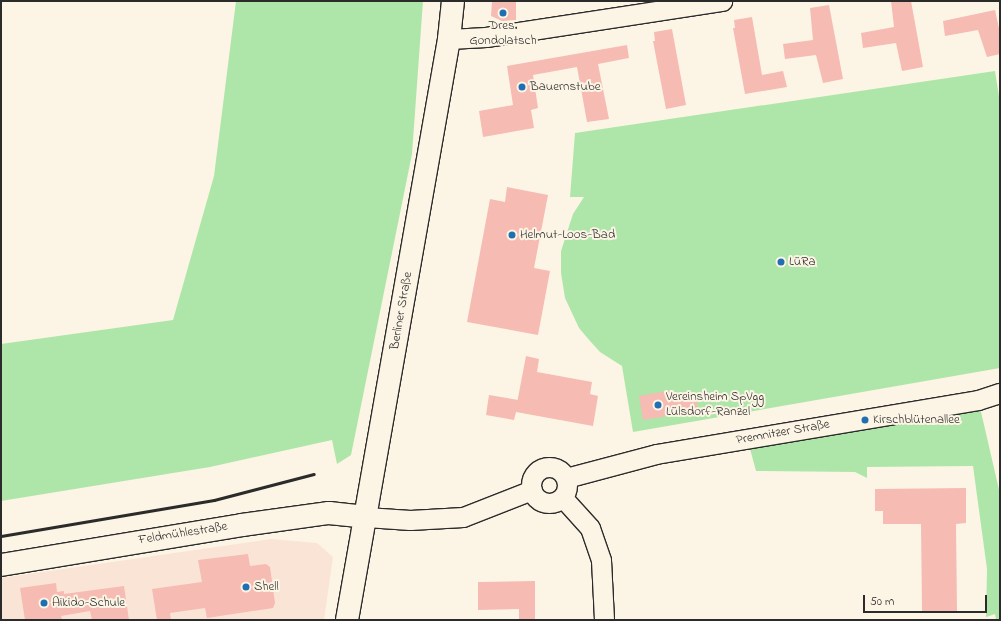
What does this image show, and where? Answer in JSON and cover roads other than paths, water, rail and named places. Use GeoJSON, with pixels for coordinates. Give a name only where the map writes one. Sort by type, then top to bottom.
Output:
{"type":"FeatureCollection","features":[{"type":"Feature","properties":{"kind":"street","name":"Berliner Straße"},"geometry":{"type":"LineString","coordinates":[[347,620],[449,39],[453,1]]}},
{"type":"Feature","properties":{"kind":"street"},"geometry":{"type":"LineString","coordinates":[[449,39],[486,37],[643,6],[722,1]]}},
{"type":"Feature","properties":{"kind":"street","name":"Premnitzer Straße"},"geometry":{"type":"LineString","coordinates":[[566,478],[656,454],[978,400],[1000,393]]}},
{"type":"Feature","properties":{"kind":"street"},"geometry":{"type":"LineString","coordinates":[[546,467],[559,469],[566,478],[568,485],[562,498],[553,503],[543,502],[532,490],[531,484],[536,473],[546,467]]}},
{"type":"Feature","properties":{"kind":"street"},"geometry":{"type":"LineString","coordinates":[[366,516],[410,520],[463,517],[532,490]]}},
{"type":"Feature","properties":{"kind":"street"},"geometry":{"type":"LineString","coordinates":[[562,498],[590,528],[601,560],[604,620]]}},
{"type":"Feature","properties":{"kind":"street","name":"Feldmühlestraße"},"geometry":{"type":"LineString","coordinates":[[1,565],[307,516],[339,512],[366,516]]}},
{"type":"Feature","properties":{"kind":"railway"},"geometry":{"type":"LineString","coordinates":[[1,536],[214,500],[314,474]]}},
{"type":"Feature","properties":{"kind":"place","name":"Dres. Gondolatsch"},"geometry":{"type":"Point","coordinates":[503,13]}},
{"type":"Feature","properties":{"kind":"place","name":"Bauernstube"},"geometry":{"type":"Point","coordinates":[522,87]}},
{"type":"Feature","properties":{"kind":"place","name":"Helmut-Loos-Bad"},"geometry":{"type":"Point","coordinates":[512,235]}},
{"type":"Feature","properties":{"kind":"place","name":"LüRa"},"geometry":{"type":"Point","coordinates":[781,262]}},
{"type":"Feature","properties":{"kind":"place","name":"Vereinsheim SpVgg Lülsdorf-Ranzel"},"geometry":{"type":"Point","coordinates":[658,405]}},
{"type":"Feature","properties":{"kind":"place","name":"Kirschblütenallee"},"geometry":{"type":"Point","coordinates":[865,420]}},
{"type":"Feature","properties":{"kind":"place","name":"Shell"},"geometry":{"type":"Point","coordinates":[246,587]}},
{"type":"Feature","properties":{"kind":"place","name":"Aikido-Schule"},"geometry":{"type":"Point","coordinates":[44,603]}}]}
